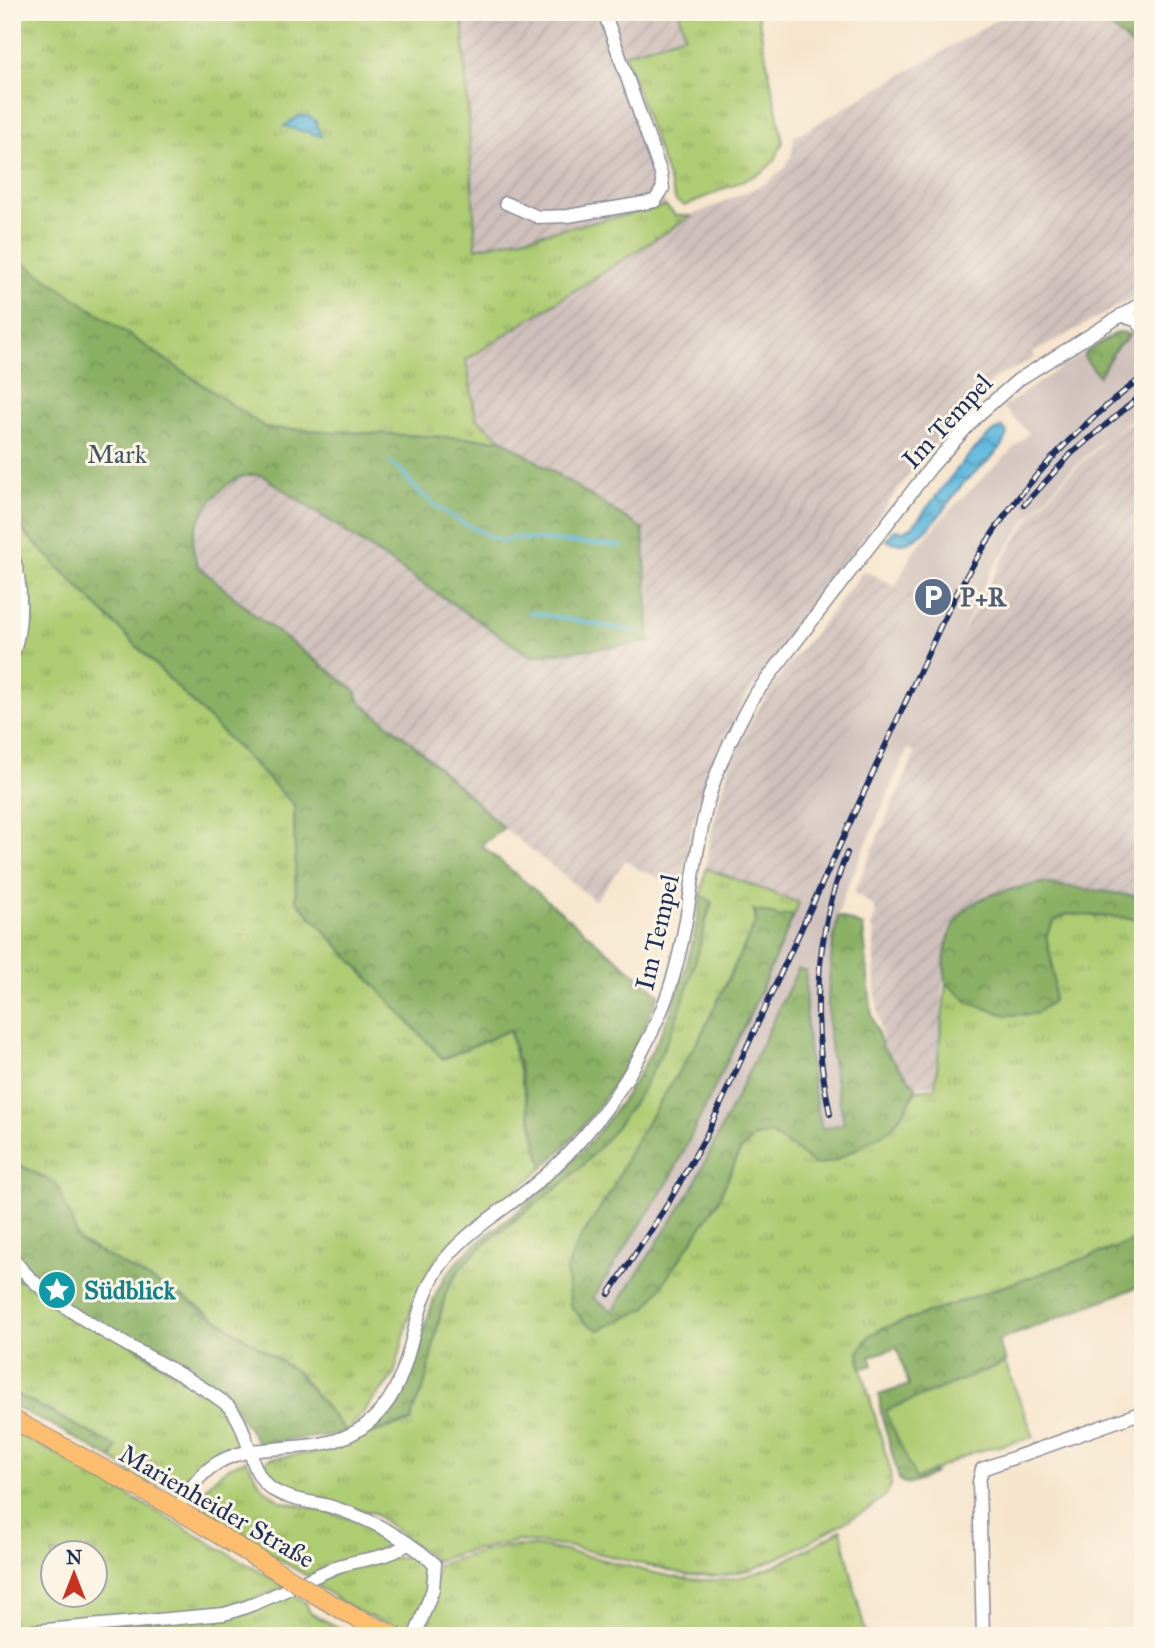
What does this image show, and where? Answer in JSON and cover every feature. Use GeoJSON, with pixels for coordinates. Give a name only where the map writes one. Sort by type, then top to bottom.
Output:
{"type":"FeatureCollection","features":[{"type":"Feature","properties":{"kind":"main road","name":"Marienheider Straße"},"geometry":{"type":"LineString","coordinates":[[12,1419],[177,1509],[318,1597],[396,1636]]}},
{"type":"Feature","properties":{"kind":"street"},"geometry":{"type":"LineString","coordinates":[[506,203],[538,217],[568,216],[655,201],[663,188],[661,174],[604,12]]}},
{"type":"Feature","properties":{"kind":"street","name":"Im Tempel"},"geometry":{"type":"LineString","coordinates":[[177,1509],[198,1478],[225,1459],[251,1452],[305,1447],[337,1440],[370,1420],[383,1408],[403,1371],[421,1304],[438,1269],[468,1237],[559,1163],[599,1119],[637,1061],[672,982],[680,954],[701,834],[721,762],[753,697],[931,467],[977,416],[1018,380],[1143,302]]}},
{"type":"Feature","properties":{"kind":"street"},"geometry":{"type":"LineString","coordinates":[[1121,315],[1137,321],[1143,329]]}},
{"type":"Feature","properties":{"kind":"street"},"geometry":{"type":"LineString","coordinates":[[12,554],[16,564],[19,602],[18,642],[12,656]]}},
{"type":"Feature","properties":{"kind":"street"},"geometry":{"type":"LineString","coordinates":[[12,1257],[37,1283],[86,1321],[184,1377],[229,1407],[244,1429],[263,1481],[272,1489],[302,1502],[325,1505],[378,1524],[435,1564],[433,1590],[415,1636]]}},
{"type":"Feature","properties":{"kind":"street"},"geometry":{"type":"LineString","coordinates":[[983,1636],[979,1482],[982,1469],[1143,1412]]}},
{"type":"Feature","properties":{"kind":"street"},"geometry":{"type":"LineString","coordinates":[[12,1633],[224,1614],[253,1606],[338,1566],[389,1554],[408,1543]]}},
{"type":"Feature","properties":{"kind":"shaded area"},"geometry":{"type":"Polygon","coordinates":[[[462,12],[679,12],[686,35],[612,57],[666,206],[476,248],[462,12]]]}},
{"type":"Feature","properties":{"kind":"shaded area"},"geometry":{"type":"Polygon","coordinates":[[[1011,12],[1094,12],[1143,55],[1143,292],[1033,353],[1035,358],[995,378],[915,466],[743,701],[719,748],[696,809],[682,882],[665,880],[640,870],[626,860],[595,901],[504,828],[411,742],[360,702],[355,690],[256,616],[198,565],[193,554],[193,541],[204,514],[219,493],[233,482],[244,475],[257,475],[530,656],[649,642],[643,528],[503,440],[476,418],[465,360],[691,216],[767,183],[785,168],[792,154],[794,137],[1011,12]]]}},
{"type":"Feature","properties":{"kind":"shaded area"},"geometry":{"type":"Polygon","coordinates":[[[1125,330],[1134,336],[1143,348],[1143,410],[1099,444],[1068,473],[1028,518],[991,571],[911,741],[843,897],[834,935],[828,1017],[831,1052],[844,1124],[822,1129],[808,1061],[798,969],[691,1191],[612,1311],[593,1298],[670,1179],[696,1129],[828,840],[803,826],[913,594],[896,585],[913,552],[950,510],[1029,433],[1003,407],[1115,331],[1125,330]]]}},
{"type":"Feature","properties":{"kind":"shaded area"},"geometry":{"type":"Polygon","coordinates":[[[1143,414],[1143,894],[945,947],[940,1038],[934,1085],[916,1087],[883,1048],[875,988],[874,931],[871,926],[876,914],[874,907],[854,892],[915,753],[902,745],[1001,562],[1035,512],[1112,434],[1143,414]]]}},
{"type":"Feature","properties":{"kind":"shaded area"},"geometry":{"type":"Polygon","coordinates":[[[864,571],[914,594],[803,826],[828,840],[794,915],[766,903],[702,887],[711,834],[730,764],[756,713],[777,680],[864,571]]]}},
{"type":"Feature","properties":{"kind":"green space"},"geometry":{"type":"Polygon","coordinates":[[[12,12],[462,12],[476,248],[666,206],[675,215],[691,216],[466,360],[476,418],[503,440],[266,428],[12,255],[12,12]]]}},
{"type":"Feature","properties":{"kind":"green space"},"geometry":{"type":"Polygon","coordinates":[[[679,12],[757,12],[783,142],[775,160],[763,172],[685,206],[676,201],[624,54],[685,35],[679,12]]]}},
{"type":"Feature","properties":{"kind":"green space"},"geometry":{"type":"Polygon","coordinates":[[[1094,12],[1143,12],[1143,55],[1094,12]]]}},
{"type":"Feature","properties":{"kind":"green space","name":"Mark"},"geometry":{"type":"Polygon","coordinates":[[[12,255],[266,428],[503,440],[643,529],[650,642],[530,656],[263,476],[251,475],[228,484],[209,504],[193,538],[198,566],[256,616],[355,690],[360,702],[411,742],[504,828],[481,845],[659,994],[636,1045],[611,1088],[581,1128],[543,1168],[510,1030],[443,1059],[296,900],[294,805],[12,520],[12,255]]]}},
{"type":"Feature","properties":{"kind":"green space"},"geometry":{"type":"Polygon","coordinates":[[[1118,332],[1130,335],[1116,348],[1099,376],[1084,357],[1085,353],[1118,332]]]}},
{"type":"Feature","properties":{"kind":"green space"},"geometry":{"type":"Polygon","coordinates":[[[12,520],[294,805],[296,900],[443,1059],[509,1029],[543,1168],[451,1243],[437,1258],[413,1302],[394,1375],[346,1433],[297,1372],[185,1298],[79,1241],[12,1161],[12,665],[20,643],[18,564],[12,543],[12,520]]]}},
{"type":"Feature","properties":{"kind":"green space"},"geometry":{"type":"Polygon","coordinates":[[[706,868],[799,903],[794,915],[780,916],[754,910],[756,922],[699,1039],[633,1145],[612,1190],[579,1241],[599,1330],[716,1205],[740,1151],[754,1137],[771,1134],[793,1148],[834,1161],[891,1121],[917,1090],[935,1088],[946,983],[970,1003],[1006,1015],[1053,968],[1046,936],[1054,921],[1067,914],[1143,919],[1143,1238],[881,1329],[872,1335],[863,1345],[859,1360],[890,1469],[891,1487],[886,1495],[870,1508],[789,1553],[753,1569],[721,1576],[688,1575],[572,1547],[517,1541],[436,1561],[374,1513],[324,1502],[280,1487],[265,1471],[265,1462],[269,1459],[331,1450],[367,1434],[412,1421],[411,1414],[424,1386],[446,1292],[462,1266],[486,1243],[585,1163],[632,1106],[660,1055],[712,903],[701,895],[706,868]]]}},
{"type":"Feature","properties":{"kind":"green space"},"geometry":{"type":"Polygon","coordinates":[[[1042,883],[1143,897],[1143,919],[1067,914],[1054,921],[1046,936],[1053,976],[1053,1001],[1035,1014],[1006,1015],[970,1003],[946,983],[948,939],[958,919],[973,904],[989,896],[1042,883]]]}},
{"type":"Feature","properties":{"kind":"green space"},"geometry":{"type":"Polygon","coordinates":[[[701,895],[712,902],[680,1011],[659,1059],[632,1105],[578,1170],[494,1235],[465,1262],[446,1293],[425,1384],[414,1408],[412,1421],[367,1434],[389,1411],[404,1387],[432,1304],[443,1280],[477,1243],[528,1203],[567,1167],[592,1140],[635,1081],[653,1049],[681,982],[701,895]]]}},
{"type":"Feature","properties":{"kind":"green space"},"geometry":{"type":"Polygon","coordinates":[[[753,910],[780,916],[794,915],[748,1019],[670,1179],[593,1298],[613,1311],[691,1191],[798,969],[806,971],[808,1051],[822,1129],[844,1123],[832,1062],[828,1019],[830,967],[838,916],[863,926],[872,1016],[883,1048],[916,1087],[908,1106],[891,1129],[835,1161],[815,1165],[771,1134],[754,1137],[740,1151],[716,1205],[647,1308],[599,1330],[585,1323],[570,1305],[566,1270],[579,1241],[612,1190],[633,1145],[699,1039],[756,922],[753,910]]]}},
{"type":"Feature","properties":{"kind":"green space"},"geometry":{"type":"Polygon","coordinates":[[[12,1161],[57,1184],[79,1241],[185,1298],[297,1372],[347,1433],[259,1444],[232,1405],[89,1319],[27,1276],[19,1281],[12,1279],[12,1161]]]}},
{"type":"Feature","properties":{"kind":"green space"},"geometry":{"type":"Polygon","coordinates":[[[1143,1238],[1143,1285],[998,1341],[1006,1362],[896,1406],[935,1473],[911,1483],[899,1479],[881,1413],[879,1395],[909,1385],[897,1348],[870,1356],[873,1365],[861,1369],[859,1351],[870,1335],[1143,1238]]]}},
{"type":"Feature","properties":{"kind":"green space"},"geometry":{"type":"Polygon","coordinates":[[[27,1276],[228,1409],[242,1431],[243,1447],[222,1455],[171,1485],[158,1486],[137,1477],[112,1459],[117,1447],[12,1392],[12,1279],[19,1281],[27,1276]]]}},
{"type":"Feature","properties":{"kind":"green space"},"geometry":{"type":"Polygon","coordinates":[[[1005,1363],[1034,1437],[971,1453],[916,1479],[885,1411],[1005,1363]]]}},
{"type":"Feature","properties":{"kind":"green space"},"geometry":{"type":"Polygon","coordinates":[[[12,1392],[117,1447],[112,1459],[12,1406],[12,1392]]]}},
{"type":"Feature","properties":{"kind":"green space"},"geometry":{"type":"Polygon","coordinates":[[[12,1431],[61,1456],[286,1587],[224,1610],[12,1630],[12,1431]]]}},
{"type":"Feature","properties":{"kind":"green space"},"geometry":{"type":"Polygon","coordinates":[[[246,1460],[262,1487],[280,1501],[370,1525],[395,1541],[392,1546],[307,1576],[211,1519],[206,1510],[205,1489],[224,1471],[246,1460]]]}},
{"type":"Feature","properties":{"kind":"green space"},"geometry":{"type":"Polygon","coordinates":[[[841,1530],[866,1636],[430,1636],[423,1633],[438,1565],[479,1553],[512,1546],[546,1548],[670,1576],[719,1580],[767,1569],[841,1530]]]}},
{"type":"Feature","properties":{"kind":"green space"},"geometry":{"type":"Polygon","coordinates":[[[407,1556],[419,1559],[426,1565],[429,1582],[415,1622],[398,1629],[357,1611],[319,1587],[315,1581],[355,1565],[407,1556]]]}},
{"type":"Feature","properties":{"kind":"green space"},"geometry":{"type":"Polygon","coordinates":[[[292,1594],[306,1603],[310,1613],[347,1632],[347,1636],[12,1636],[253,1609],[292,1594]]]}},
{"type":"Feature","properties":{"kind":"water"},"geometry":{"type":"Polygon","coordinates":[[[299,116],[307,116],[316,121],[321,136],[284,126],[299,116]]]}},
{"type":"Feature","properties":{"kind":"water"},"geometry":{"type":"Polygon","coordinates":[[[1002,427],[1007,432],[1000,448],[961,486],[930,526],[909,541],[898,543],[886,540],[894,530],[904,531],[912,527],[980,443],[1002,427]]]}},
{"type":"Feature","properties":{"kind":"waterway"},"geometry":{"type":"LineString","coordinates":[[390,463],[400,470],[417,490],[448,514],[503,542],[513,538],[622,546]]}},
{"type":"Feature","properties":{"kind":"waterway"},"geometry":{"type":"LineString","coordinates":[[529,612],[637,632]]}},
{"type":"Feature","properties":{"kind":"railway"},"geometry":{"type":"LineString","coordinates":[[609,1294],[666,1207],[706,1136],[940,627],[979,554],[1025,489],[1051,459],[1110,403],[1143,377]]}},
{"type":"Feature","properties":{"kind":"railway"},"geometry":{"type":"LineString","coordinates":[[1024,505],[1072,453],[1143,394]]}},
{"type":"Feature","properties":{"kind":"railway"},"geometry":{"type":"LineString","coordinates":[[830,1114],[820,1048],[819,982],[827,918],[847,853]]}},
{"type":"Feature","properties":{"kind":"place","name":"P+R"},"geometry":{"type":"Point","coordinates":[933,597]}},
{"type":"Feature","properties":{"kind":"place","name":"Südblick"},"geometry":{"type":"Point","coordinates":[57,1290]}}]}
